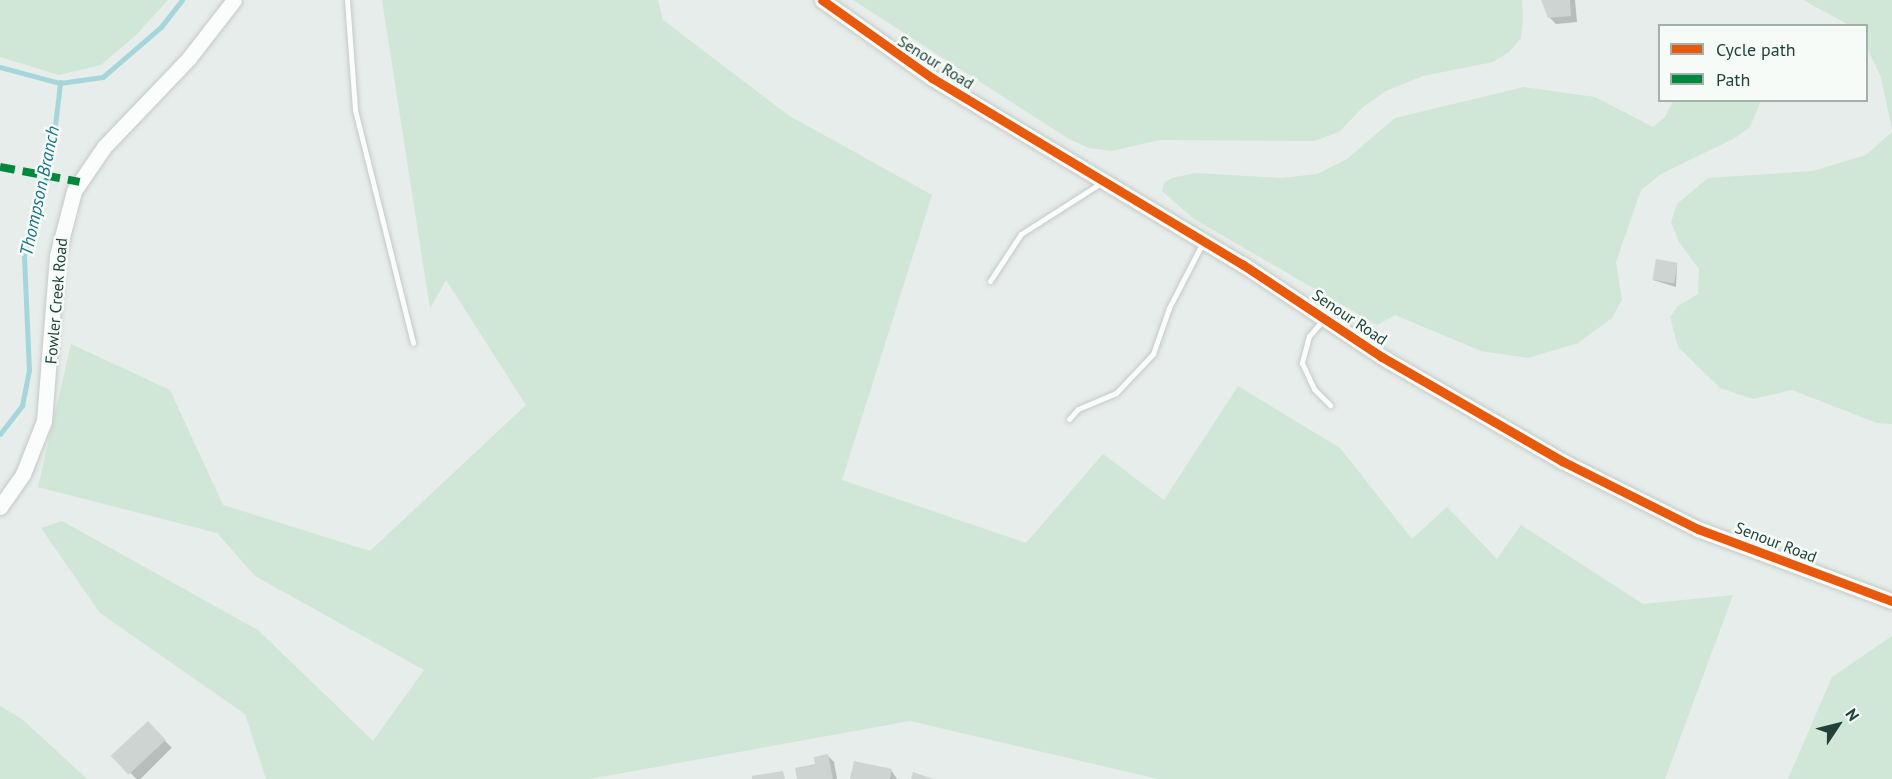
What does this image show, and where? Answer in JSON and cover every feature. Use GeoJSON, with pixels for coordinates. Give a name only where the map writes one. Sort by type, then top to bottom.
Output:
{"type":"FeatureCollection","features":[{"type":"Feature","properties":{"kind":"street","name":"Fowler Creek Road"},"geometry":{"type":"LineString","coordinates":[[0,507],[23,474],[44,421],[57,256],[74,191],[104,147],[189,58],[234,0]]}},
{"type":"Feature","properties":{"kind":"street","name":"Senour Road"},"geometry":{"type":"LineString","coordinates":[[822,0],[932,78],[1204,240],[1477,413],[1628,495],[1698,529],[1892,601]]}},
{"type":"Feature","properties":{"kind":"lane"},"geometry":{"type":"LineString","coordinates":[[347,0],[355,110],[413,344]]}},
{"type":"Feature","properties":{"kind":"lane"},"geometry":{"type":"LineString","coordinates":[[990,282],[1021,234],[1105,180]]}},
{"type":"Feature","properties":{"kind":"lane"},"geometry":{"type":"LineString","coordinates":[[1069,419],[1078,409],[1116,393],[1153,354],[1169,308],[1204,240]]}},
{"type":"Feature","properties":{"kind":"lane"},"geometry":{"type":"LineString","coordinates":[[1324,318],[1309,336],[1302,363],[1314,389],[1330,405]]}},
{"type":"Feature","properties":{"kind":"green space"},"geometry":{"type":"Polygon","coordinates":[[[0,0],[168,0],[136,35],[101,65],[59,75],[0,57],[0,0]]]}},
{"type":"Feature","properties":{"kind":"green space"},"geometry":{"type":"Polygon","coordinates":[[[382,0],[658,0],[663,20],[788,115],[932,195],[842,480],[1026,543],[1103,454],[1164,500],[1238,386],[1340,448],[1412,539],[1447,507],[1497,559],[1521,525],[1643,604],[1733,595],[1665,779],[1158,779],[910,721],[590,779],[266,779],[245,714],[100,613],[41,528],[62,521],[258,630],[373,741],[424,670],[255,576],[217,533],[38,487],[71,344],[170,390],[223,505],[370,551],[526,405],[446,280],[430,309],[382,0]]]}},
{"type":"Feature","properties":{"kind":"green space"},"geometry":{"type":"Polygon","coordinates":[[[853,0],[1522,0],[1523,18],[1521,38],[1509,52],[1493,62],[1423,76],[1386,91],[1363,107],[1339,132],[1314,141],[1159,140],[1112,151],[1089,148],[1069,139],[853,0]]]}},
{"type":"Feature","properties":{"kind":"green space"},"geometry":{"type":"Polygon","coordinates":[[[1803,0],[1892,0],[1892,130],[1881,77],[1868,50],[1868,24],[1847,24],[1803,0]]]}},
{"type":"Feature","properties":{"kind":"green space"},"geometry":{"type":"Polygon","coordinates":[[[1524,87],[1595,97],[1653,127],[1665,117],[1672,102],[1761,102],[1750,127],[1735,138],[1661,174],[1641,190],[1616,262],[1622,300],[1612,318],[1578,343],[1528,358],[1481,351],[1395,315],[1377,325],[1194,219],[1162,191],[1164,183],[1172,178],[1195,173],[1281,178],[1317,174],[1347,159],[1395,118],[1524,87]]]}},
{"type":"Feature","properties":{"kind":"green space"},"geometry":{"type":"Polygon","coordinates":[[[1892,132],[1892,424],[1877,423],[1792,390],[1753,399],[1720,388],[1678,347],[1670,317],[1678,306],[1698,294],[1699,269],[1679,242],[1671,222],[1677,204],[1708,178],[1813,171],[1866,155],[1892,132]]]}},
{"type":"Feature","properties":{"kind":"green space"},"geometry":{"type":"Polygon","coordinates":[[[1892,636],[1892,779],[1788,779],[1832,677],[1892,636]]]}},
{"type":"Feature","properties":{"kind":"green space"},"geometry":{"type":"Polygon","coordinates":[[[0,706],[22,719],[87,779],[0,779],[0,706]]]}},
{"type":"Feature","properties":{"kind":"building"},"geometry":{"type":"Polygon","coordinates":[[[1541,0],[1570,0],[1571,16],[1548,18],[1541,0]]]}},
{"type":"Feature","properties":{"kind":"building"},"geometry":{"type":"Polygon","coordinates":[[[1656,259],[1678,263],[1674,284],[1652,280],[1656,259]]]}},
{"type":"Feature","properties":{"kind":"building"},"geometry":{"type":"Polygon","coordinates":[[[148,721],[166,740],[128,775],[111,756],[148,721]]]}},
{"type":"Feature","properties":{"kind":"building"},"geometry":{"type":"Polygon","coordinates":[[[828,754],[833,779],[797,779],[795,768],[815,764],[814,757],[828,754]]]}},
{"type":"Feature","properties":{"kind":"building"},"geometry":{"type":"Polygon","coordinates":[[[854,761],[892,769],[890,779],[850,779],[854,761]]]}},
{"type":"Feature","properties":{"kind":"building"},"geometry":{"type":"Polygon","coordinates":[[[783,771],[785,779],[752,779],[752,776],[783,771]]]}},
{"type":"Feature","properties":{"kind":"building"},"geometry":{"type":"Polygon","coordinates":[[[913,772],[933,779],[911,779],[913,772]]]}},
{"type":"Feature","properties":{"kind":"waterway"},"geometry":{"type":"LineString","coordinates":[[0,67],[60,83],[103,77],[161,27],[182,0]]}},
{"type":"Feature","properties":{"kind":"waterway","name":"Thompson Branch"},"geometry":{"type":"LineString","coordinates":[[0,434],[22,406],[29,371],[24,256],[51,159],[60,83]]}},
{"type":"Feature","properties":{"kind":"marked path"},"geometry":{"type":"LineString","coordinates":[[0,167],[80,182]]}},
{"type":"Feature","properties":{"kind":"cycle path"},"geometry":{"type":"LineString","coordinates":[[822,0],[932,78],[1242,264],[1382,357],[1562,461],[1698,529],[1892,601]]}}]}
